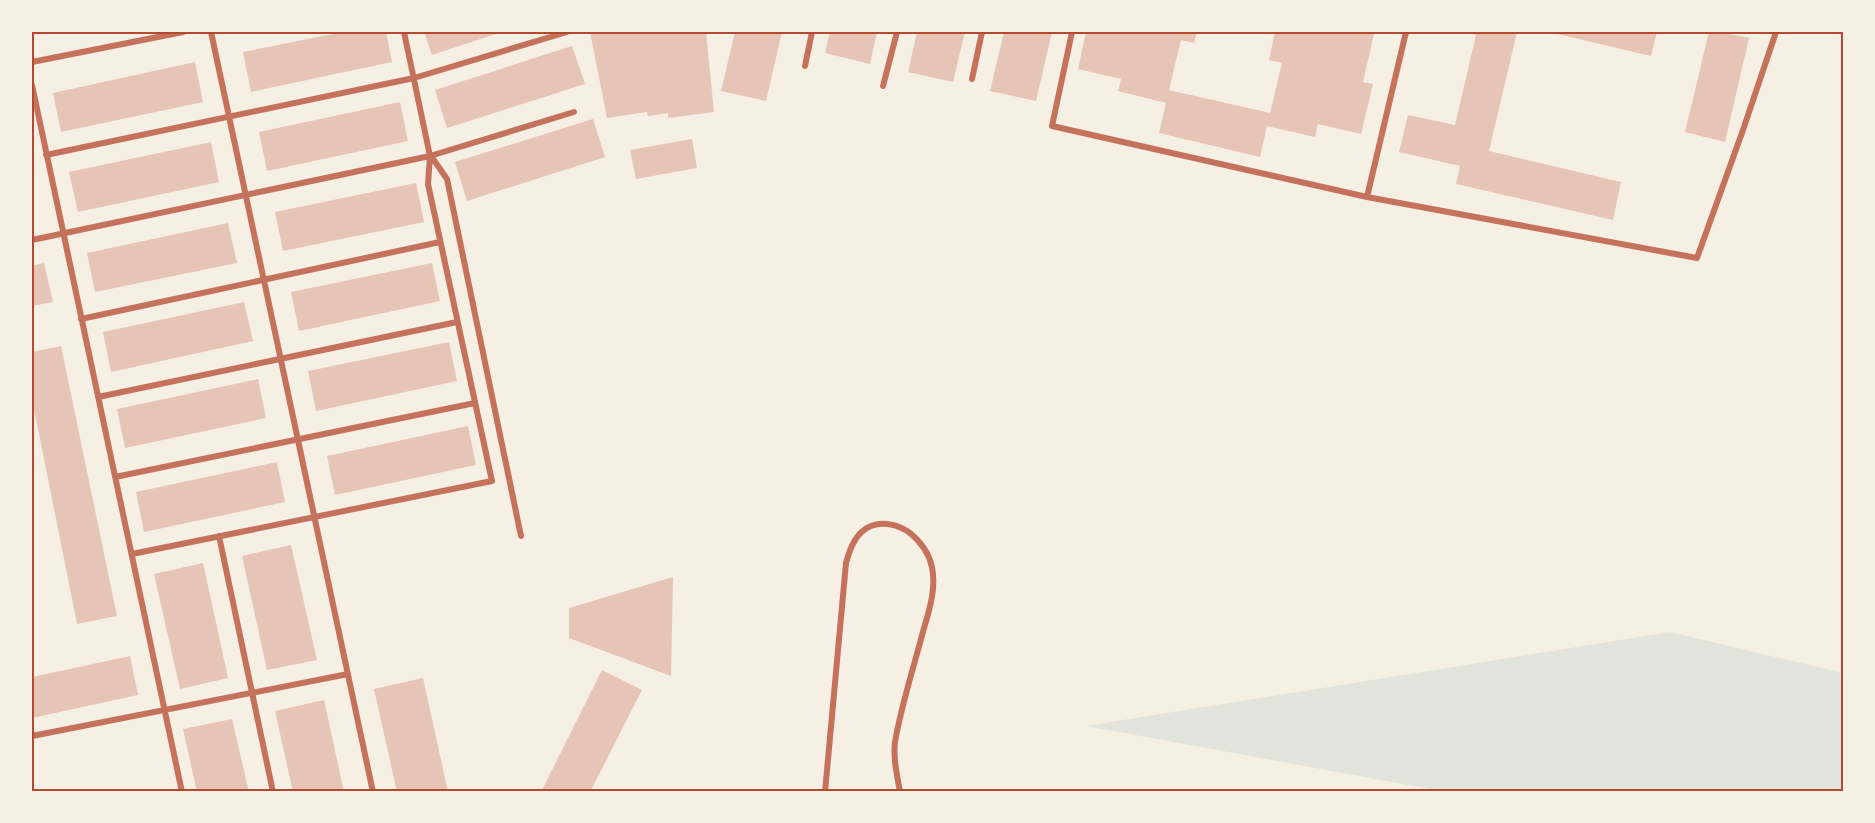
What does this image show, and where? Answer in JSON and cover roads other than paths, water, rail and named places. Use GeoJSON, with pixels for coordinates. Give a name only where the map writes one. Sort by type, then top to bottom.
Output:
{"type":"FeatureCollection","features":[{"type":"Feature","properties":{"kind":"street"},"geometry":{"type":"LineString","coordinates":[[32,62],[183,32]]}},
{"type":"Feature","properties":{"kind":"street"},"geometry":{"type":"LineString","coordinates":[[211,32],[373,792]]}},
{"type":"Feature","properties":{"kind":"street"},"geometry":{"type":"LineString","coordinates":[[132,555],[492,481],[428,184],[430,156],[404,32]]}},
{"type":"Feature","properties":{"kind":"street"},"geometry":{"type":"LineString","coordinates":[[46,155],[414,78],[567,32]]}},
{"type":"Feature","properties":{"kind":"street"},"geometry":{"type":"LineString","coordinates":[[805,66],[812,32]]}},
{"type":"Feature","properties":{"kind":"street"},"geometry":{"type":"LineString","coordinates":[[883,86],[897,32]]}},
{"type":"Feature","properties":{"kind":"street"},"geometry":{"type":"LineString","coordinates":[[972,79],[982,32]]}},
{"type":"Feature","properties":{"kind":"street"},"geometry":{"type":"LineString","coordinates":[[1072,32],[1052,126],[1367,197],[1697,258],[1776,32]]}},
{"type":"Feature","properties":{"kind":"street"},"geometry":{"type":"LineString","coordinates":[[1367,197],[1406,32]]}},
{"type":"Feature","properties":{"kind":"street"},"geometry":{"type":"LineString","coordinates":[[32,85],[182,792]]}},
{"type":"Feature","properties":{"kind":"street"},"geometry":{"type":"LineString","coordinates":[[32,240],[430,156],[574,112]]}},
{"type":"Feature","properties":{"kind":"street"},"geometry":{"type":"LineString","coordinates":[[430,156],[447,179],[521,536]]}},
{"type":"Feature","properties":{"kind":"street"},"geometry":{"type":"LineString","coordinates":[[81,319],[440,242]]}},
{"type":"Feature","properties":{"kind":"street"},"geometry":{"type":"LineString","coordinates":[[98,397],[457,322]]}},
{"type":"Feature","properties":{"kind":"street"},"geometry":{"type":"LineString","coordinates":[[115,477],[475,403]]}},
{"type":"Feature","properties":{"kind":"street"},"geometry":{"type":"LineString","coordinates":[[825,792],[846,562],[850,548],[859,535],[869,527],[880,524],[893,525],[907,531],[918,540],[929,558],[933,579],[932,599],[901,711],[895,744],[895,762],[900,792]]}},
{"type":"Feature","properties":{"kind":"street"},"geometry":{"type":"LineString","coordinates":[[219,536],[273,792]]}},
{"type":"Feature","properties":{"kind":"street"},"geometry":{"type":"LineString","coordinates":[[32,736],[348,674]]}}]}
